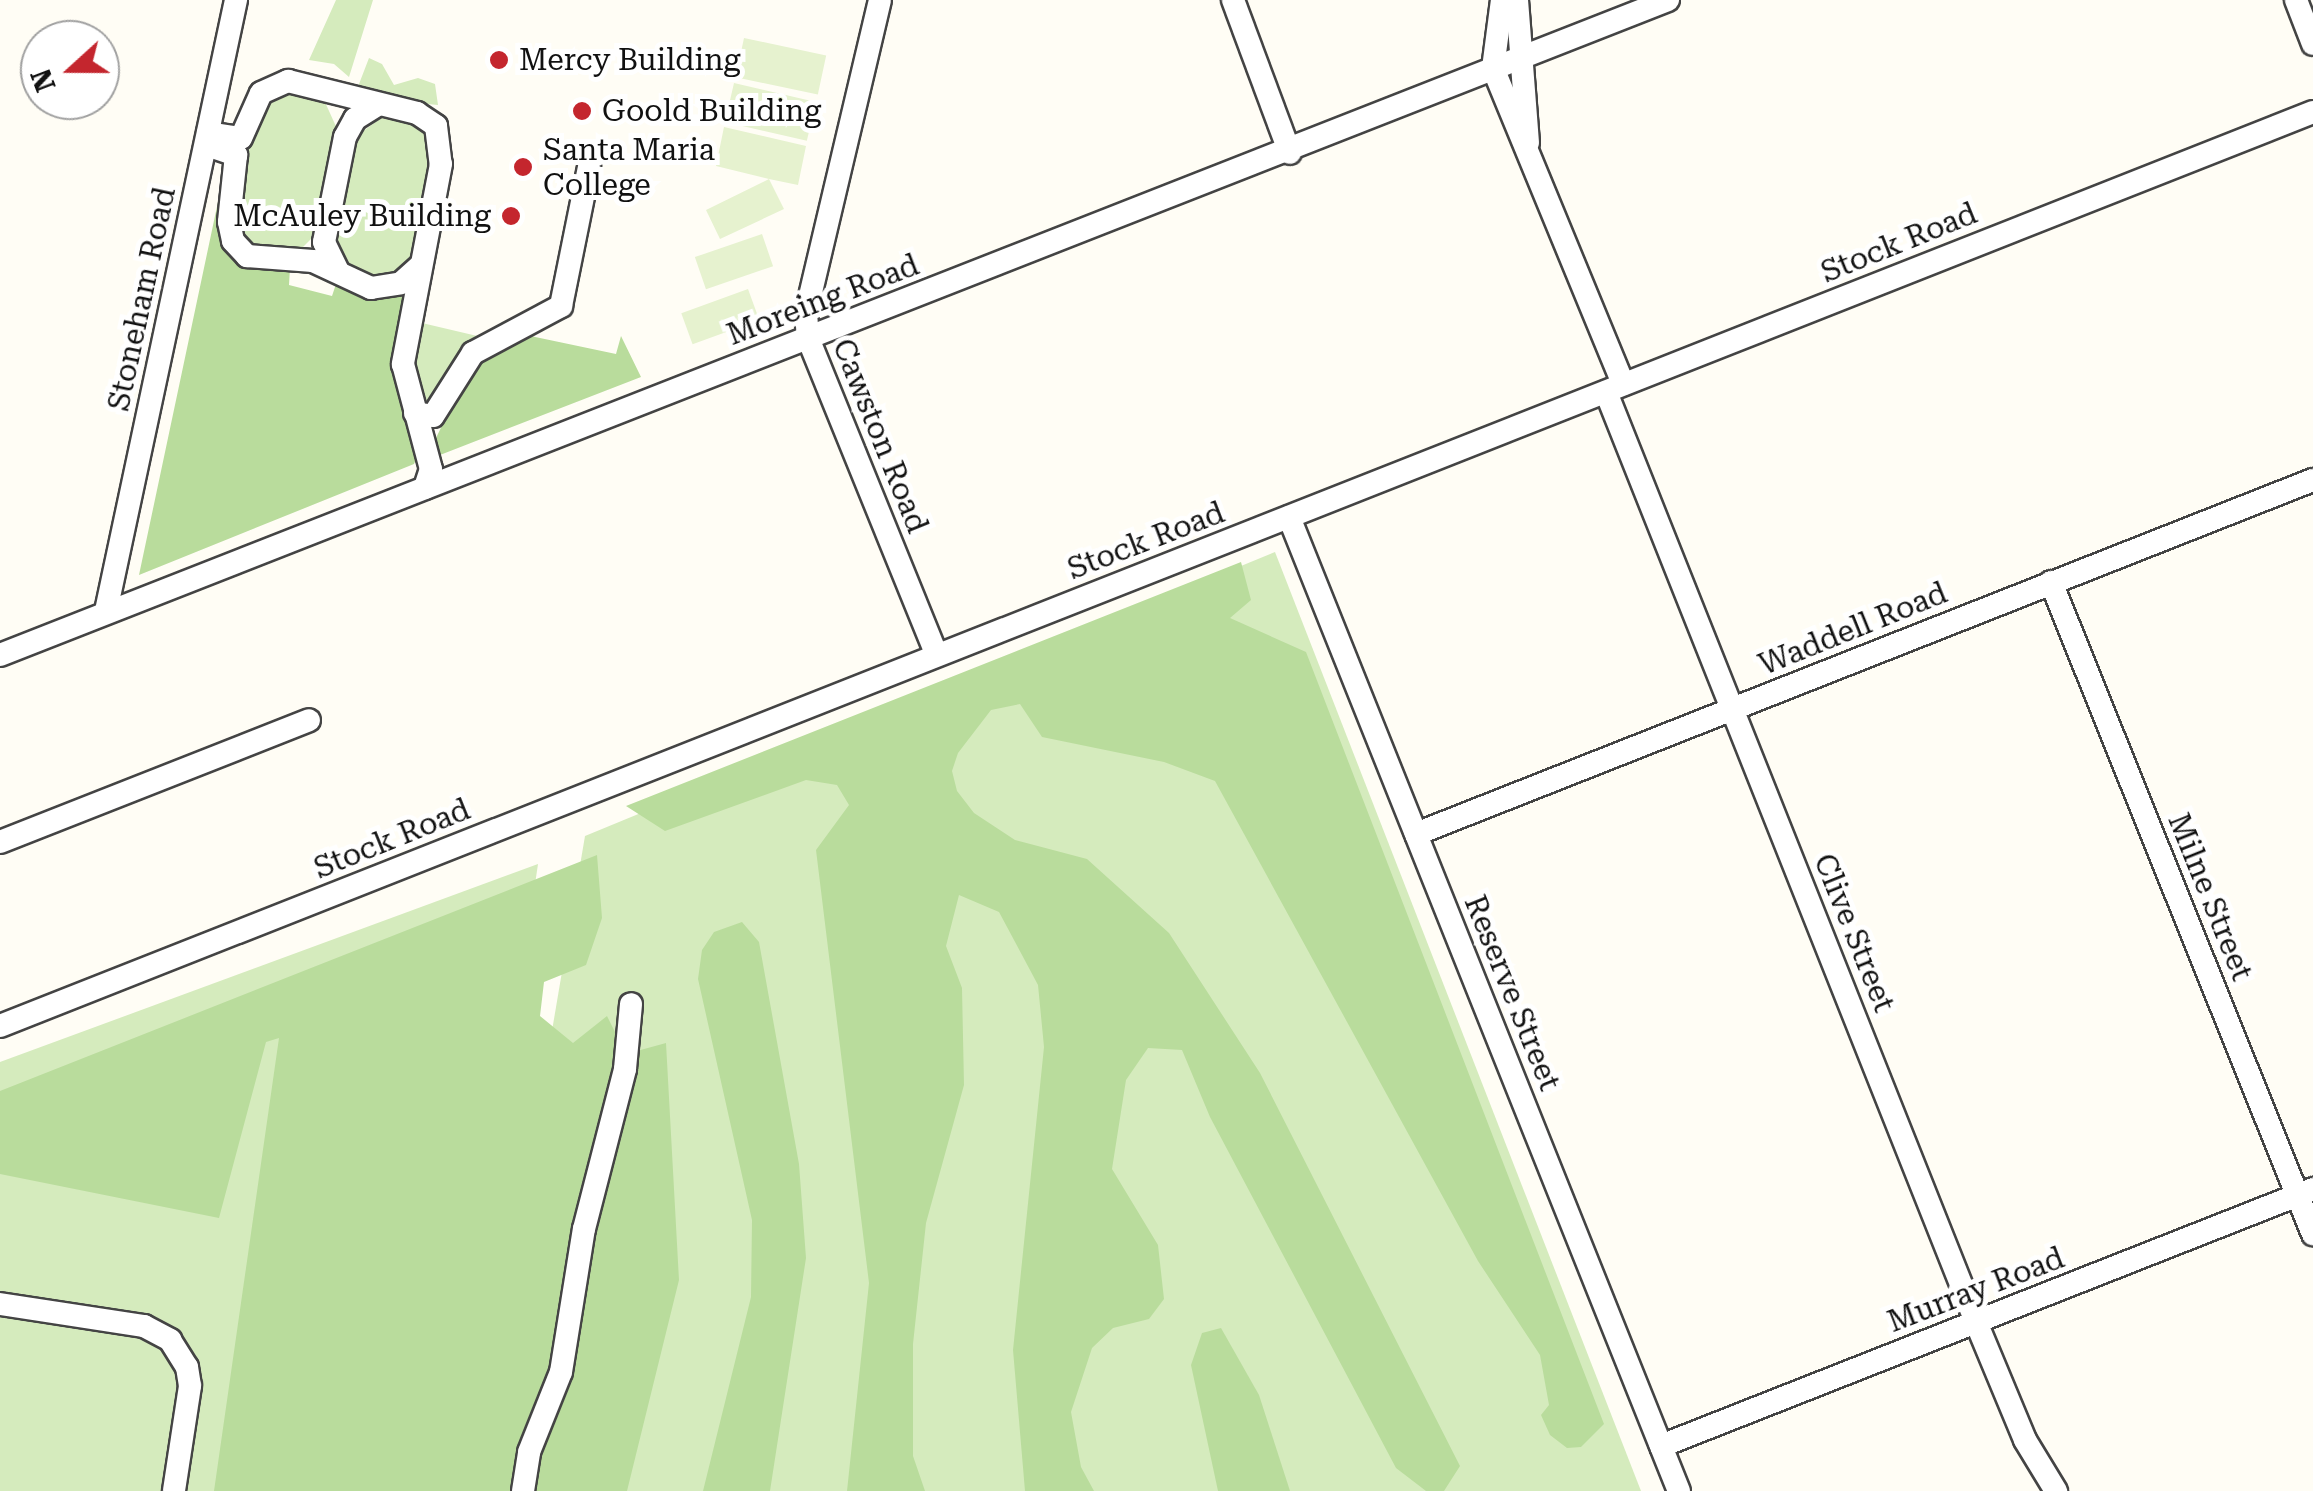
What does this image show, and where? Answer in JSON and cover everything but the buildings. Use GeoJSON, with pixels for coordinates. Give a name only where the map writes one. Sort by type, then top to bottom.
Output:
{"type":"FeatureCollection","features":[{"type":"Feature","properties":{"kind":"street","name":"Stoneham Road"},"geometry":{"type":"LineString","coordinates":[[106,610],[236,0]]}},
{"type":"Feature","properties":{"kind":"street","name":"Cawston Road"},"geometry":{"type":"LineString","coordinates":[[880,0],[806,312],[808,338],[937,655]]}},
{"type":"Feature","properties":{"kind":"street"},"geometry":{"type":"LineString","coordinates":[[1233,0],[1290,153]]}},
{"type":"Feature","properties":{"kind":"street"},"geometry":{"type":"LineString","coordinates":[[1493,68],[1502,0]]}},
{"type":"Feature","properties":{"kind":"street","name":"Clive Street"},"geometry":{"type":"LineString","coordinates":[[1517,0],[1528,147]]}},
{"type":"Feature","properties":{"kind":"street","name":"Moreing Road"},"geometry":{"type":"LineString","coordinates":[[0,655],[106,610],[1290,153],[1668,0]]}},
{"type":"Feature","properties":{"kind":"street"},"geometry":{"type":"LineString","coordinates":[[2296,0],[2313,44]]}},
{"type":"Feature","properties":{"kind":"street","name":"Clive Street"},"geometry":{"type":"LineString","coordinates":[[1493,68],[1528,147],[1733,709],[1976,1322],[2025,1440],[2056,1491]]}},
{"type":"Feature","properties":{"kind":"street"},"geometry":{"type":"LineString","coordinates":[[206,139],[242,138],[261,93],[278,82],[297,82],[336,98],[427,118],[444,144],[420,307],[411,314]]}},
{"type":"Feature","properties":{"kind":"street"},"geometry":{"type":"LineString","coordinates":[[288,260],[310,250],[320,238],[344,118],[336,98]]}},
{"type":"Feature","properties":{"kind":"street"},"geometry":{"type":"LineString","coordinates":[[340,274],[326,255],[324,232],[347,130],[376,106]]}},
{"type":"Feature","properties":{"kind":"street","name":"Stock Road"},"geometry":{"type":"LineString","coordinates":[[0,1026],[2313,112]]}},
{"type":"Feature","properties":{"kind":"street"},"geometry":{"type":"LineString","coordinates":[[206,139],[236,155],[229,222],[238,249],[259,260],[313,260],[382,288],[409,278],[421,266]]}},
{"type":"Feature","properties":{"kind":"street"},"geometry":{"type":"LineString","coordinates":[[412,409],[434,416],[465,360],[560,306],[588,167]]}},
{"type":"Feature","properties":{"kind":"street"},"geometry":{"type":"LineString","coordinates":[[425,488],[432,469],[412,409],[403,364],[430,238]]}},
{"type":"Feature","properties":{"kind":"street"},"geometry":{"type":"LineString","coordinates":[[430,442],[462,374],[517,332]]}},
{"type":"Feature","properties":{"kind":"street"},"geometry":{"type":"LineString","coordinates":[[412,409],[441,466],[459,474]]}},
{"type":"Feature","properties":{"kind":"street","name":"Waddell Road"},"geometry":{"type":"LineString","coordinates":[[1416,834],[2313,480]]}},
{"type":"Feature","properties":{"kind":"street","name":"Reserve Street"},"geometry":{"type":"LineString","coordinates":[[1289,517],[1678,1491]]}},
{"type":"Feature","properties":{"kind":"street","name":"Milne Street"},"geometry":{"type":"LineString","coordinates":[[2050,582],[2305,1192],[2313,1234]]}},
{"type":"Feature","properties":{"kind":"street"},"geometry":{"type":"LineString","coordinates":[[0,842],[309,720]]}},
{"type":"Feature","properties":{"kind":"street"},"geometry":{"type":"LineString","coordinates":[[523,1491],[529,1452],[562,1372],[584,1229],[625,1069],[631,1004]]}},
{"type":"Feature","properties":{"kind":"street","name":"Murray Road"},"geometry":{"type":"LineString","coordinates":[[1661,1446],[2305,1192]]}},
{"type":"Feature","properties":{"kind":"street"},"geometry":{"type":"LineString","coordinates":[[0,1304],[144,1326],[170,1340],[187,1367],[190,1386],[174,1491]]}},
{"type":"Feature","properties":{"kind":"green space"},"geometry":{"type":"Polygon","coordinates":[[[336,0],[373,0],[349,77],[334,64],[309,60],[336,0]]]}},
{"type":"Feature","properties":{"kind":"green space"},"geometry":{"type":"Polygon","coordinates":[[[744,38],[826,55],[818,95],[736,77],[744,38]]]}},
{"type":"Feature","properties":{"kind":"green space"},"geometry":{"type":"Polygon","coordinates":[[[369,58],[382,64],[394,85],[418,78],[435,84],[438,105],[354,97],[369,58]]]}},
{"type":"Feature","properties":{"kind":"green space"},"geometry":{"type":"Polygon","coordinates":[[[734,83],[816,102],[807,141],[725,122],[734,83]]]}},
{"type":"Feature","properties":{"kind":"green space"},"geometry":{"type":"Polygon","coordinates":[[[280,89],[324,100],[339,133],[315,235],[298,252],[263,256],[240,237],[237,196],[254,121],[280,89]]]}},
{"type":"Feature","properties":{"kind":"green space"},"geometry":{"type":"Polygon","coordinates":[[[387,114],[415,119],[435,141],[418,253],[402,274],[363,280],[331,251],[349,141],[387,114]]]}},
{"type":"Feature","properties":{"kind":"green space"},"geometry":{"type":"Polygon","coordinates":[[[724,127],[806,146],[798,185],[716,166],[724,127]]]}},
{"type":"Feature","properties":{"kind":"green space"},"geometry":{"type":"Polygon","coordinates":[[[226,164],[224,230],[290,268],[289,285],[332,296],[336,284],[413,280],[401,336],[420,450],[414,464],[139,575],[226,164]]]}},
{"type":"Feature","properties":{"kind":"green space"},"geometry":{"type":"Polygon","coordinates":[[[769,179],[784,209],[720,239],[706,210],[769,179]]]}},
{"type":"Feature","properties":{"kind":"green space"},"geometry":{"type":"Polygon","coordinates":[[[762,234],[773,266],[706,289],[695,257],[762,234]]]}},
{"type":"Feature","properties":{"kind":"green space"},"geometry":{"type":"Polygon","coordinates":[[[748,289],[759,320],[693,344],[681,313],[748,289]]]}},
{"type":"Feature","properties":{"kind":"green space"},"geometry":{"type":"Polygon","coordinates":[[[422,323],[490,339],[424,411],[415,364],[422,323]]]}},
{"type":"Feature","properties":{"kind":"green space"},"geometry":{"type":"Polygon","coordinates":[[[521,334],[616,354],[621,336],[641,377],[440,455],[435,440],[471,366],[521,334]]]}},
{"type":"Feature","properties":{"kind":"green space"},"geometry":{"type":"Polygon","coordinates":[[[1275,552],[1641,1491],[474,1491],[585,836],[1275,552]]]}},
{"type":"Feature","properties":{"kind":"green space"},"geometry":{"type":"Polygon","coordinates":[[[1241,562],[1251,600],[1230,618],[1306,652],[1604,1424],[1581,1447],[1567,1448],[1550,1435],[1541,1415],[1549,1405],[1540,1355],[1478,1261],[1215,781],[1164,762],[1042,737],[1020,704],[991,710],[958,753],[952,771],[957,791],[974,813],[1015,840],[1087,859],[1169,933],[1260,1073],[1460,1466],[1444,1491],[1426,1491],[1396,1468],[1210,1117],[1182,1050],[1148,1048],[1126,1080],[1112,1169],[1158,1245],[1164,1299],[1149,1319],[1113,1328],[1092,1348],[1071,1412],[1081,1467],[1094,1491],[1025,1491],[1013,1350],[1044,1047],[1038,985],[999,912],[959,895],[946,946],[962,988],[964,1085],[926,1223],[913,1344],[913,1456],[925,1491],[847,1491],[869,1283],[816,850],[849,805],[837,785],[806,780],[665,831],[626,806],[1241,562]]]}},
{"type":"Feature","properties":{"kind":"green space"},"geometry":{"type":"Polygon","coordinates":[[[597,855],[602,918],[586,965],[544,982],[540,1016],[573,1043],[607,1016],[626,1054],[666,1043],[679,1280],[627,1491],[214,1491],[279,1038],[266,1042],[219,1218],[0,1174],[0,1091],[597,855]]]}},
{"type":"Feature","properties":{"kind":"green space"},"geometry":{"type":"Polygon","coordinates":[[[538,864],[445,1491],[0,1491],[0,1062],[538,864]]]}},
{"type":"Feature","properties":{"kind":"green space"},"geometry":{"type":"Polygon","coordinates":[[[742,922],[759,942],[799,1164],[806,1258],[770,1491],[703,1491],[751,1297],[752,1220],[698,979],[702,950],[714,932],[742,922]]]}},
{"type":"Feature","properties":{"kind":"green space"},"geometry":{"type":"Polygon","coordinates":[[[1221,1328],[1259,1395],[1290,1491],[1218,1491],[1191,1365],[1202,1333],[1221,1328]]]}},
{"type":"Feature","properties":{"kind":"place","name":"Mercy Building"},"geometry":{"type":"Point","coordinates":[499,60]}},
{"type":"Feature","properties":{"kind":"place","name":"Goold Building"},"geometry":{"type":"Point","coordinates":[582,111]}},
{"type":"Feature","properties":{"kind":"place","name":"Santa Maria College"},"geometry":{"type":"Point","coordinates":[523,167]}},
{"type":"Feature","properties":{"kind":"place","name":"McAuley Building"},"geometry":{"type":"Point","coordinates":[511,216]}}]}
